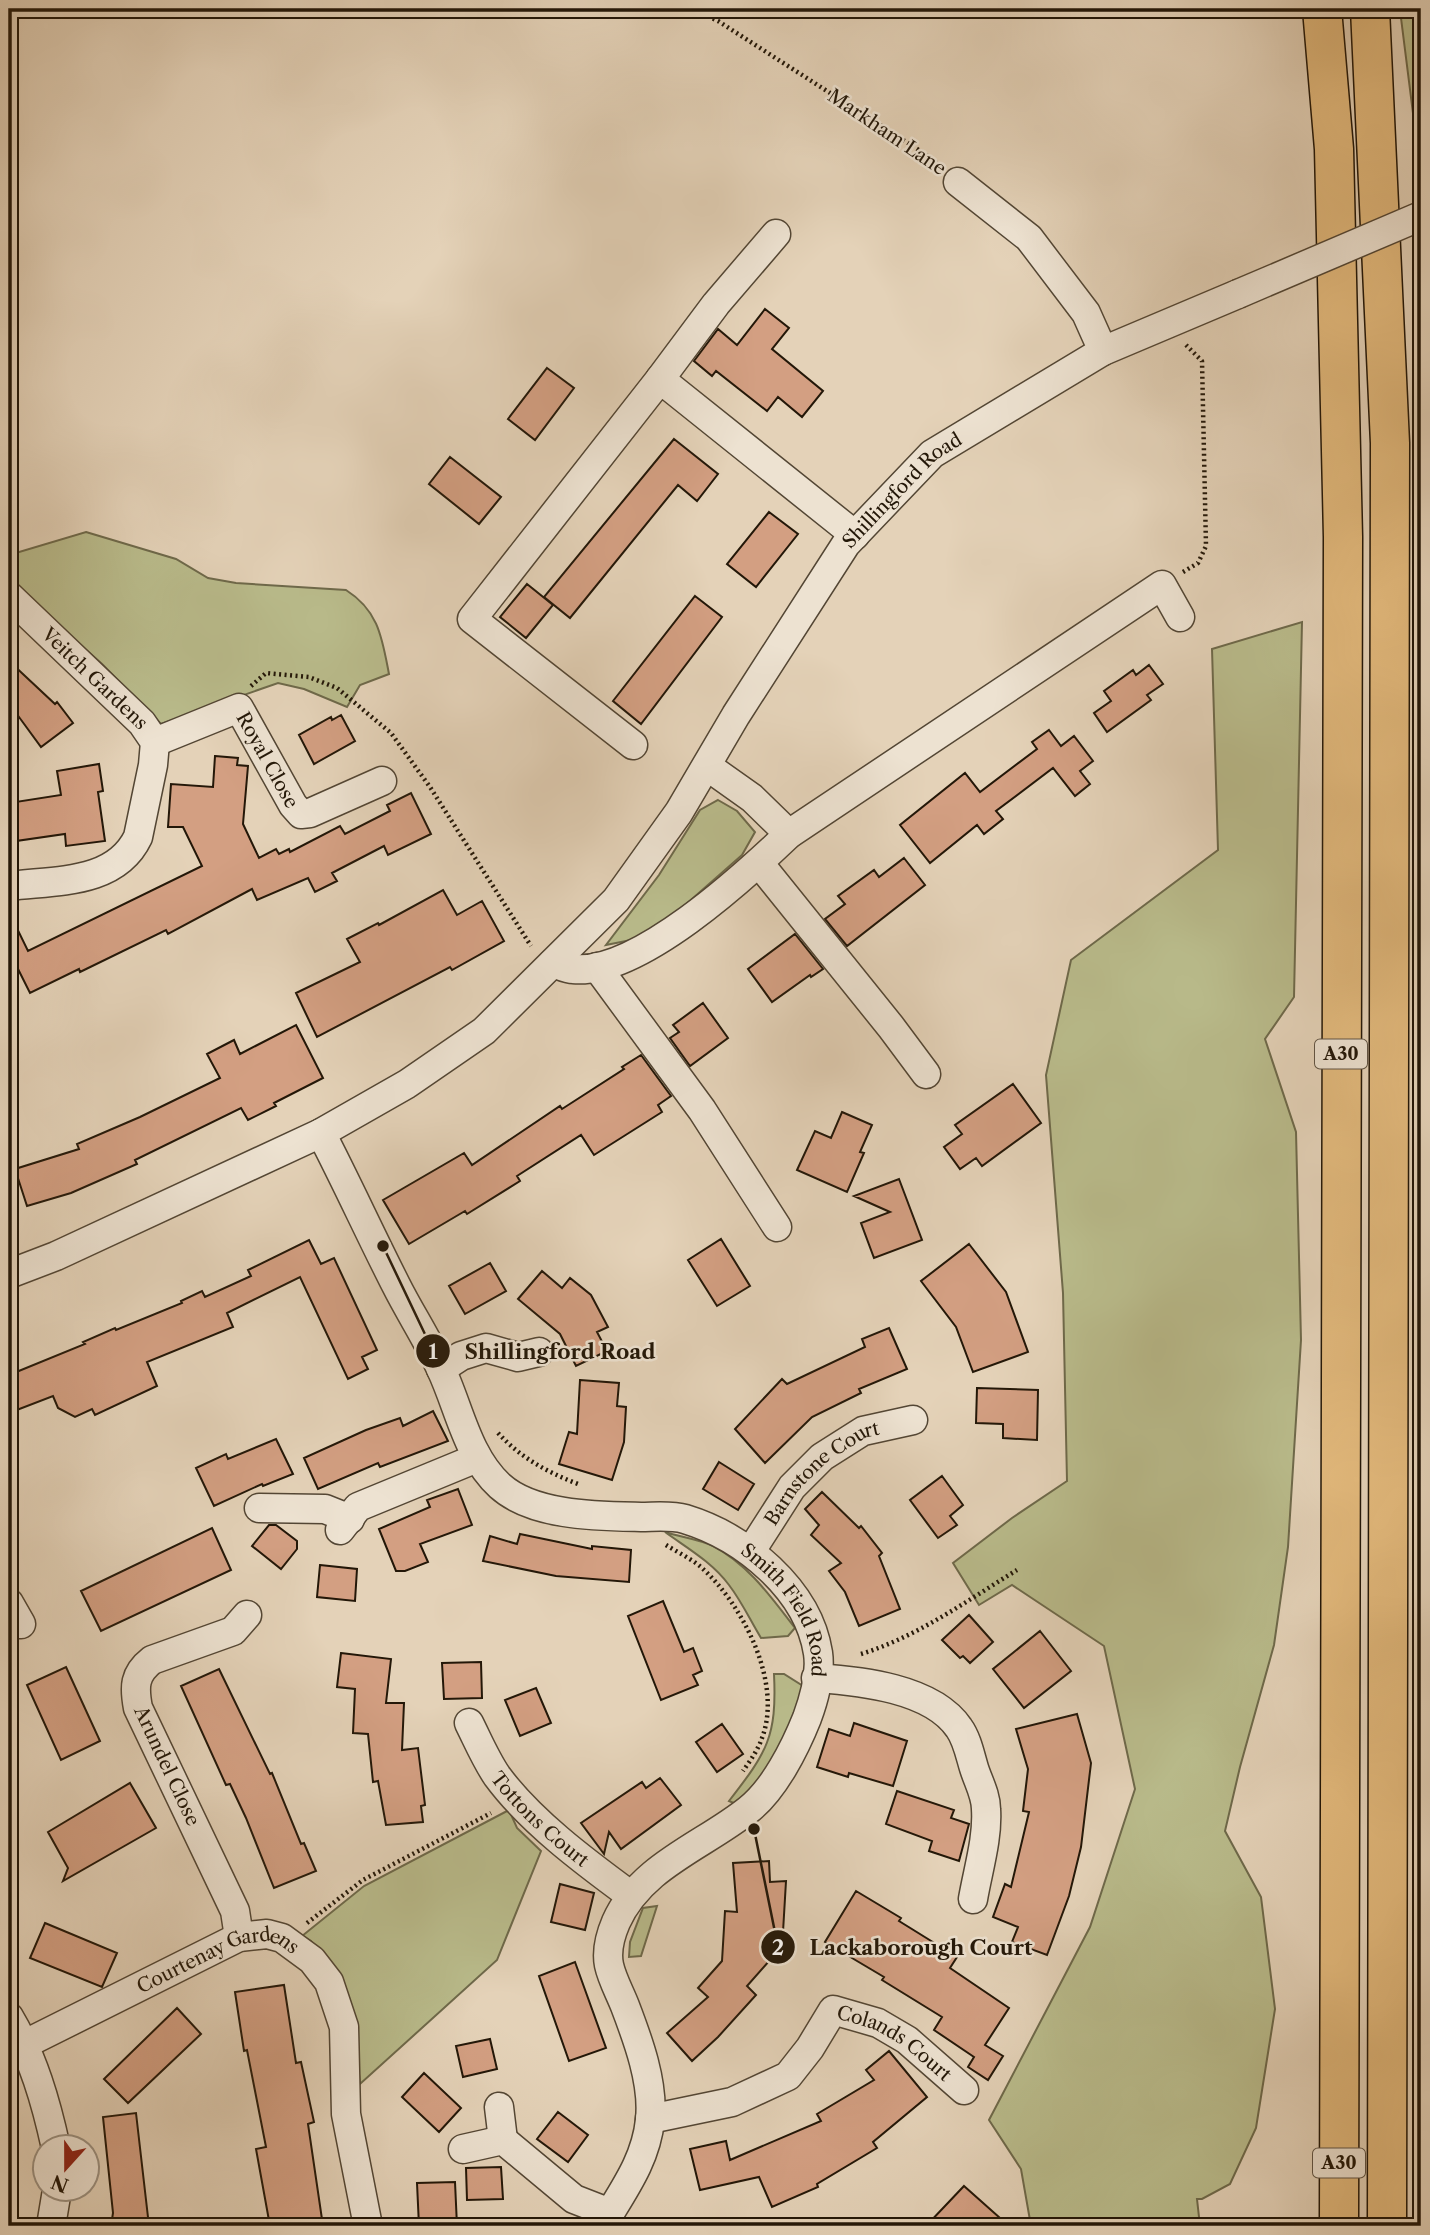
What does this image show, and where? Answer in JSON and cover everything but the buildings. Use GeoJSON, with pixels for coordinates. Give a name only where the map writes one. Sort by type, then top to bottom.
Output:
{"type":"FeatureCollection","features":[{"type":"Feature","properties":{"kind":"highway","name":"A30"},"geometry":{"type":"LineString","coordinates":[[1322,9],[1334,149],[1343,537],[1339,2226]]}},
{"type":"Feature","properties":{"kind":"highway","name":"A30"},"geometry":{"type":"LineString","coordinates":[[1370,9],[1390,443],[1387,2226]]}},
{"type":"Feature","properties":{"kind":"highway"},"geometry":{"type":"LineString","coordinates":[[1321,2226],[1338,2099]]}},
{"type":"Feature","properties":{"kind":"street","name":"Markham Lane"},"geometry":{"type":"LineString","coordinates":[[958,181],[1029,239],[1086,313],[1103,351]]}},
{"type":"Feature","properties":{"kind":"street","name":"Shillingford Road"},"geometry":{"type":"LineString","coordinates":[[9,1274],[56,1256],[320,1133],[407,1084],[484,1031],[616,900],[679,812],[736,715],[846,544],[932,454],[1103,351],[1421,216]]}},
{"type":"Feature","properties":{"kind":"street"},"geometry":{"type":"LineString","coordinates":[[634,746],[472,620],[716,304],[776,234]]}},
{"type":"Feature","properties":{"kind":"street"},"geometry":{"type":"LineString","coordinates":[[660,379],[855,535]]}},
{"type":"Feature","properties":{"kind":"street"},"geometry":{"type":"LineString","coordinates":[[553,963],[573,969],[597,967],[651,946],[759,863],[789,834],[1162,585],[1180,617]]}},
{"type":"Feature","properties":{"kind":"street","name":"Veitch Gardens"},"geometry":{"type":"LineString","coordinates":[[9,596],[142,723],[155,742],[152,776],[138,837],[123,858],[110,868],[86,877],[9,886]]}},
{"type":"Feature","properties":{"kind":"street","name":"Royal Close"},"geometry":{"type":"LineString","coordinates":[[155,742],[239,708],[293,805],[301,814],[310,813],[382,781]]}},
{"type":"Feature","properties":{"kind":"street"},"geometry":{"type":"LineString","coordinates":[[707,766],[752,798],[789,834]]}},
{"type":"Feature","properties":{"kind":"street"},"geometry":{"type":"LineString","coordinates":[[759,863],[926,1074]]}},
{"type":"Feature","properties":{"kind":"street"},"geometry":{"type":"LineString","coordinates":[[597,967],[702,1111],[777,1227]]}},
{"type":"Feature","properties":{"kind":"street","name":"Smith Field Road"},"geometry":{"type":"LineString","coordinates":[[320,1133],[441,1369],[477,1458],[499,1486],[526,1502],[546,1509],[614,1517],[682,1518],[726,1537],[751,1551],[776,1576],[806,1616],[818,1653],[815,1698],[805,1723],[768,1791],[748,1810],[674,1857],[630,1895],[615,1923],[608,1945],[609,1966],[632,2025],[649,2085],[650,2119],[641,2157],[626,2190],[606,2220]]}},
{"type":"Feature","properties":{"kind":"street"},"geometry":{"type":"LineString","coordinates":[[441,1369],[461,1356],[486,1348],[518,1357],[539,1352]]}},
{"type":"Feature","properties":{"kind":"street","name":"Barnstone Court"},"geometry":{"type":"LineString","coordinates":[[751,1551],[792,1488],[822,1457],[863,1431],[914,1420]]}},
{"type":"Feature","properties":{"kind":"street"},"geometry":{"type":"LineString","coordinates":[[259,1508],[325,1509],[345,1525],[358,1507],[477,1458]]}},
{"type":"Feature","properties":{"kind":"street","name":"Arundel Close"},"geometry":{"type":"LineString","coordinates":[[239,1937],[235,1911],[138,1708],[134,1686],[141,1668],[152,1660],[233,1631],[247,1615]]}},
{"type":"Feature","properties":{"kind":"street"},"geometry":{"type":"LineString","coordinates":[[817,1670],[844,1680],[891,1688],[918,1697],[936,1707],[959,1727],[986,1806],[986,1822],[973,1899]]}},
{"type":"Feature","properties":{"kind":"street","name":"Tottons Court"},"geometry":{"type":"LineString","coordinates":[[469,1723],[496,1774],[515,1797],[583,1861],[630,1895]]}},
{"type":"Feature","properties":{"kind":"street","name":"Courtenay Gardens"},"geometry":{"type":"LineString","coordinates":[[25,2044],[239,1937],[267,1934],[289,1942],[312,1960],[329,1982],[344,2026],[346,2114],[368,2226]]}},
{"type":"Feature","properties":{"kind":"street","name":"Colands Court"},"geometry":{"type":"LineString","coordinates":[[650,2119],[732,2102],[788,2076],[810,2049],[833,2010],[878,2024],[906,2040],[964,2090]]}},
{"type":"Feature","properties":{"kind":"street"},"geometry":{"type":"LineString","coordinates":[[9,2017],[25,2044],[53,2134]]}},
{"type":"Feature","properties":{"kind":"street"},"geometry":{"type":"LineString","coordinates":[[499,2107],[503,2140],[574,2199],[606,2220]]}},
{"type":"Feature","properties":{"kind":"street"},"geometry":{"type":"LineString","coordinates":[[463,2149],[503,2140]]}},
{"type":"Feature","properties":{"kind":"street"},"geometry":{"type":"LineString","coordinates":[[51,2226],[55,2204]]}},
{"type":"Feature","properties":{"kind":"path","name":"Markham Lane"},"geometry":{"type":"LineString","coordinates":[[693,9],[718,21],[925,154],[958,181]]}},
{"type":"Feature","properties":{"kind":"path"},"geometry":{"type":"LineString","coordinates":[[1162,585],[1198,563],[1206,546],[1202,360],[1167,326]]}},
{"type":"Feature","properties":{"kind":"path"},"geometry":{"type":"LineString","coordinates":[[491,1426],[526,1459],[555,1475],[589,1488]]}},
{"type":"Feature","properties":{"kind":"path"},"geometry":{"type":"LineString","coordinates":[[665,1544],[702,1568],[738,1612],[761,1657],[768,1702],[763,1738],[743,1773]]}},
{"type":"Feature","properties":{"kind":"path"},"geometry":{"type":"LineString","coordinates":[[817,1670],[877,1649],[939,1618],[1017,1570]]}},
{"type":"Feature","properties":{"kind":"path"},"geometry":{"type":"LineString","coordinates":[[289,1942],[301,1928],[363,1880],[485,1816],[515,1797]]}},
{"type":"Feature","properties":{"kind":"green space"},"geometry":{"type":"Polygon","coordinates":[[[1421,9],[1420,169],[1400,10],[1421,9]]]}},
{"type":"Feature","properties":{"kind":"green space"},"geometry":{"type":"Polygon","coordinates":[[[1421,253],[1421,1253],[1416,1261],[1420,547],[1415,435],[1413,258],[1421,253]]]}},
{"type":"Feature","properties":{"kind":"green space"},"geometry":{"type":"Polygon","coordinates":[[[86,532],[176,559],[208,578],[236,583],[346,590],[366,607],[372,616],[381,637],[389,674],[360,685],[347,707],[304,689],[278,683],[161,724],[102,664],[9,581],[9,555],[86,532]]]}},
{"type":"Feature","properties":{"kind":"green space"},"geometry":{"type":"Polygon","coordinates":[[[1302,622],[1294,997],[1265,1039],[1296,1132],[1301,1340],[1288,1547],[1274,1645],[1225,1831],[1261,1897],[1275,2009],[1256,2128],[1230,2184],[1197,2199],[1200,2226],[1031,2226],[1021,2169],[989,2120],[1090,1927],[1135,1789],[1104,1646],[1012,1585],[979,1605],[953,1563],[1067,1481],[1063,1293],[1046,1075],[1071,960],[1218,850],[1212,649],[1302,622]]]}},
{"type":"Feature","properties":{"kind":"green space"},"geometry":{"type":"Polygon","coordinates":[[[718,800],[737,811],[755,832],[742,855],[667,921],[631,940],[606,945],[659,875],[700,810],[718,800]]]}},
{"type":"Feature","properties":{"kind":"green space"},"geometry":{"type":"Polygon","coordinates":[[[665,1532],[708,1544],[726,1553],[758,1582],[795,1628],[788,1636],[761,1638],[738,1598],[715,1569],[665,1532]]]}},
{"type":"Feature","properties":{"kind":"green space"},"geometry":{"type":"Polygon","coordinates":[[[774,1674],[784,1674],[803,1686],[794,1727],[775,1762],[736,1804],[729,1801],[761,1756],[767,1743],[774,1714],[774,1674]]]}},
{"type":"Feature","properties":{"kind":"green space"},"geometry":{"type":"Polygon","coordinates":[[[509,1810],[517,1828],[541,1851],[497,1960],[360,2084],[354,2023],[344,1987],[311,1941],[302,1936],[364,1886],[509,1810]]]}},
{"type":"Feature","properties":{"kind":"green space"},"geometry":{"type":"Polygon","coordinates":[[[657,1906],[641,1956],[629,1957],[630,1942],[643,1908],[657,1906]]]}},
{"type":"Feature","properties":{"kind":"place","name":"Shillingford Road"},"geometry":{"type":"Point","coordinates":[383,1246]}},
{"type":"Feature","properties":{"kind":"place","name":"Lackaborough Court"},"geometry":{"type":"Point","coordinates":[754,1829]}}]}
